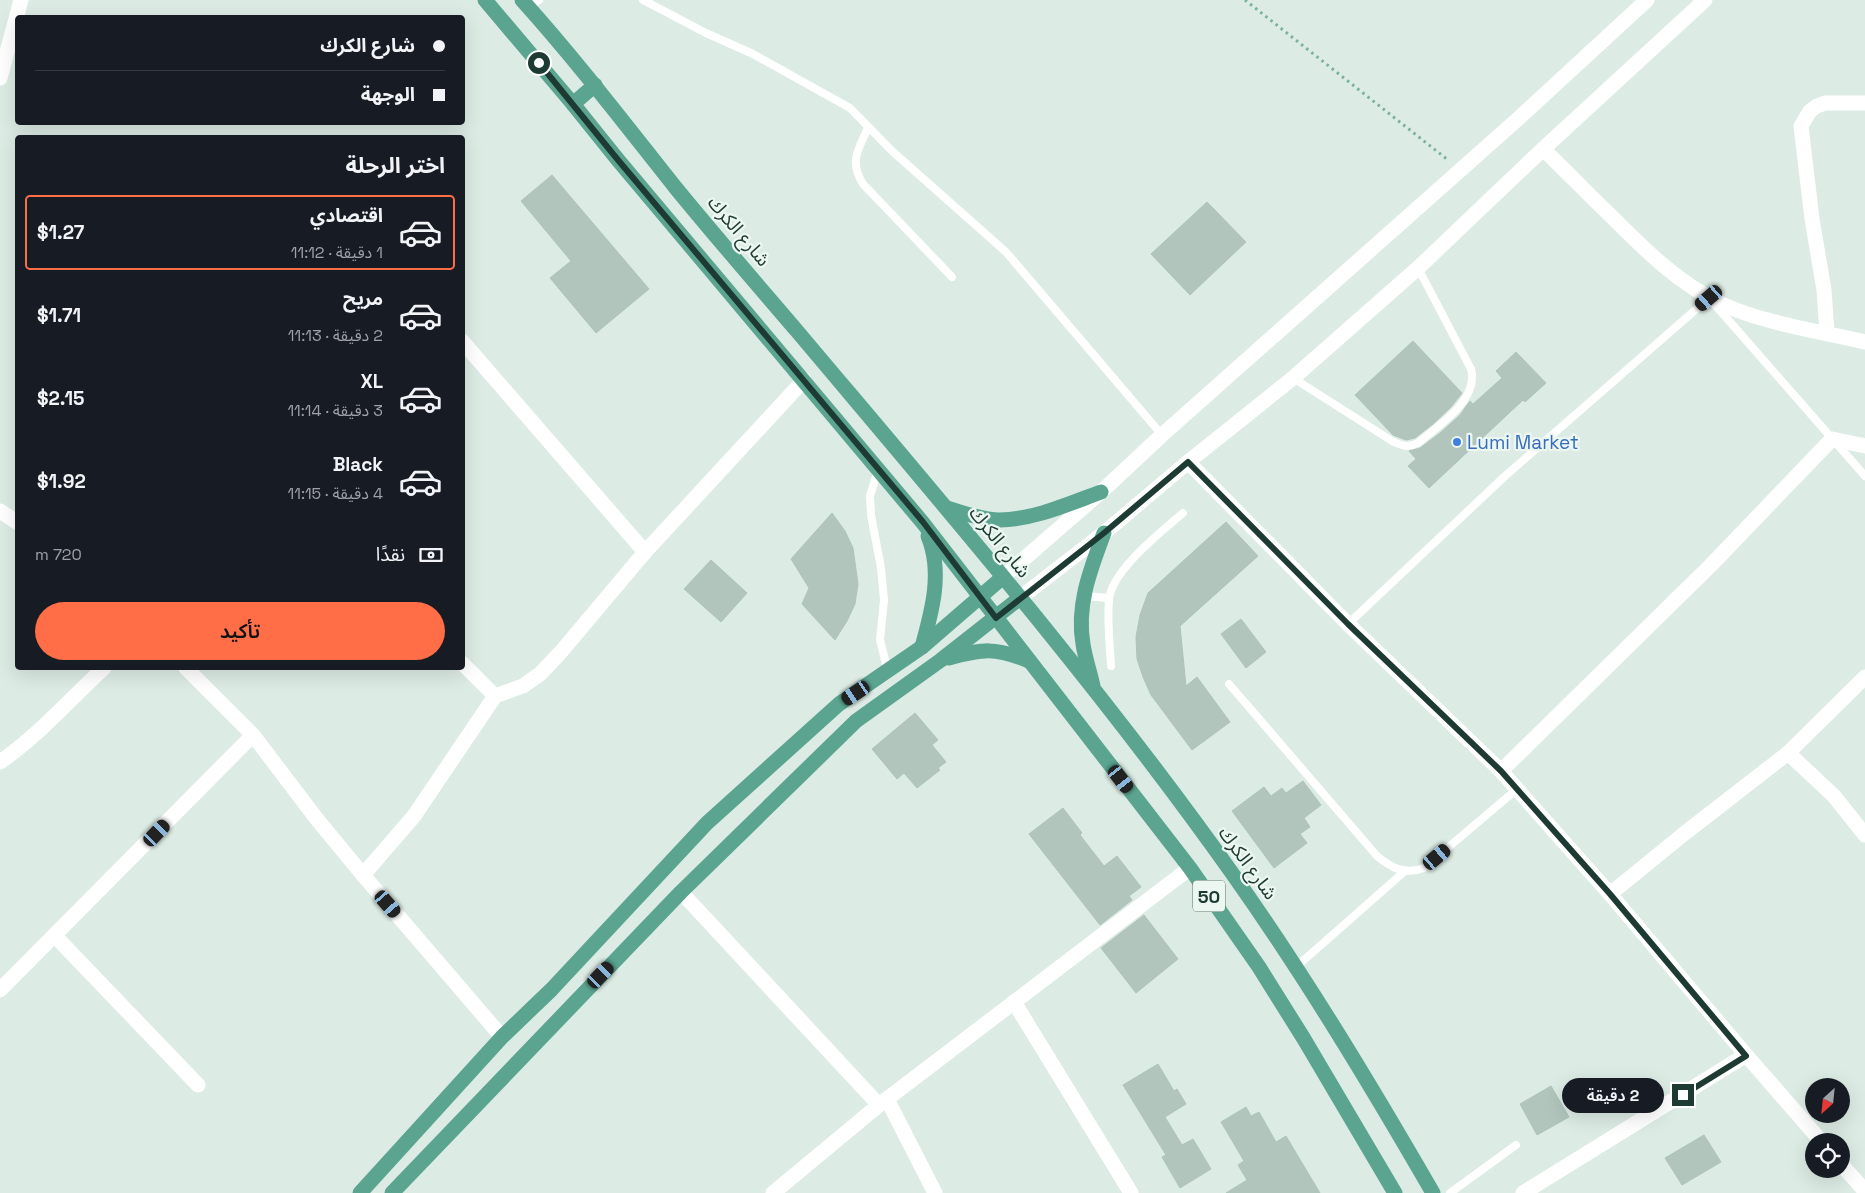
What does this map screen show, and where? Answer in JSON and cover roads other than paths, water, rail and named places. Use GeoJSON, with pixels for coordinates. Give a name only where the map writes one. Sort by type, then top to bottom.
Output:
{"type":"FeatureCollection","features":[{"type":"Feature","properties":{"kind":"main road","name":"50"},"geometry":{"type":"LineString","coordinates":[[486,0],[923,522],[1190,868],[1259,967],[1395,1193]]}},
{"type":"Feature","properties":{"kind":"main road","name":"شارع الكرك"},"geometry":{"type":"LineString","coordinates":[[530,3],[678,190],[947,508],[1094,690],[1231,872],[1296,967],[1372,1087],[1433,1193]]}},
{"type":"Feature","properties":{"kind":"main road"},"geometry":{"type":"LineString","coordinates":[[573,104],[595,85]]}},
{"type":"Feature","properties":{"kind":"main road"},"geometry":{"type":"LineString","coordinates":[[947,508],[998,520],[1018,518],[1042,514],[1101,492]]}},
{"type":"Feature","properties":{"kind":"main road"},"geometry":{"type":"LineString","coordinates":[[922,647],[930,618],[935,587],[936,563],[932,543],[923,522]]}},
{"type":"Feature","properties":{"kind":"main road"},"geometry":{"type":"LineString","coordinates":[[1094,690],[1083,643],[1081,622],[1084,596],[1091,567],[1104,533]]}},
{"type":"Feature","properties":{"kind":"main road"},"geometry":{"type":"LineString","coordinates":[[360,1193],[502,1036],[551,990],[707,823],[839,704],[922,647],[1003,577]]}},
{"type":"Feature","properties":{"kind":"main road"},"geometry":{"type":"LineString","coordinates":[[392,1193],[681,892],[856,721],[941,660],[1020,598]]}},
{"type":"Feature","properties":{"kind":"main road"},"geometry":{"type":"LineString","coordinates":[[941,660],[972,652],[990,650],[1011,653],[1029,661]]}},
{"type":"Feature","properties":{"kind":"street"},"geometry":{"type":"LineString","coordinates":[[17,15],[21,0]]}},
{"type":"Feature","properties":{"kind":"street"},"geometry":{"type":"LineString","coordinates":[[1003,577],[1101,492],[1162,435],[1460,169],[1520,118],[1647,0]]}},
{"type":"Feature","properties":{"kind":"street"},"geometry":{"type":"LineString","coordinates":[[1020,598],[1104,533],[1188,462],[1293,378],[1418,268],[1543,149],[1705,0]]}},
{"type":"Feature","properties":{"kind":"street"},"geometry":{"type":"LineString","coordinates":[[0,78],[15,22]]}},
{"type":"Feature","properties":{"kind":"street"},"geometry":{"type":"LineString","coordinates":[[1826,333],[1824,290],[1812,219],[1801,126],[1810,111],[1825,103],[1865,103]]}},
{"type":"Feature","properties":{"kind":"street"},"geometry":{"type":"LineString","coordinates":[[1543,149],[1635,240],[1676,276],[1709,298],[1742,312],[1865,342]]}},
{"type":"Feature","properties":{"kind":"street"},"geometry":{"type":"LineString","coordinates":[[465,344],[645,552]]}},
{"type":"Feature","properties":{"kind":"street"},"geometry":{"type":"LineString","coordinates":[[363,875],[414,816],[495,696],[523,686],[540,674],[645,552],[804,380]]}},
{"type":"Feature","properties":{"kind":"street"},"geometry":{"type":"LineString","coordinates":[[1501,771],[1711,565],[1832,439],[1865,446]]}},
{"type":"Feature","properties":{"kind":"street"},"geometry":{"type":"LineString","coordinates":[[1188,462],[1348,624],[1501,771],[1610,894],[1746,1056],[1814,1133]]}},
{"type":"Feature","properties":{"kind":"street"},"geometry":{"type":"LineString","coordinates":[[0,511],[15,521]]}},
{"type":"Feature","properties":{"kind":"street"},"geometry":{"type":"LineString","coordinates":[[465,666],[495,696]]}},
{"type":"Feature","properties":{"kind":"street"},"geometry":{"type":"LineString","coordinates":[[0,762],[44,726],[102,670]]}},
{"type":"Feature","properties":{"kind":"street"},"geometry":{"type":"LineString","coordinates":[[188,670],[253,735],[316,818],[363,875],[502,1036]]}},
{"type":"Feature","properties":{"kind":"street"},"geometry":{"type":"LineString","coordinates":[[1610,894],[1685,832],[1788,752],[1865,677]]}},
{"type":"Feature","properties":{"kind":"street"},"geometry":{"type":"LineString","coordinates":[[0,990],[253,735]]}},
{"type":"Feature","properties":{"kind":"street"},"geometry":{"type":"LineString","coordinates":[[1788,752],[1834,796],[1865,835]]}},
{"type":"Feature","properties":{"kind":"street"},"geometry":{"type":"LineString","coordinates":[[773,1193],[883,1102],[1190,868]]}},
{"type":"Feature","properties":{"kind":"street"},"geometry":{"type":"LineString","coordinates":[[681,892],[883,1102],[935,1193]]}},
{"type":"Feature","properties":{"kind":"street"},"geometry":{"type":"LineString","coordinates":[[55,936],[198,1085]]}},
{"type":"Feature","properties":{"kind":"street"},"geometry":{"type":"LineString","coordinates":[[1014,1002],[1131,1193]]}},
{"type":"Feature","properties":{"kind":"street"},"geometry":{"type":"LineString","coordinates":[[1523,1193],[1746,1056]]}},
{"type":"Feature","properties":{"kind":"street"},"geometry":{"type":"LineString","coordinates":[[1850,1174],[1865,1191]]}},
{"type":"Feature","properties":{"kind":"lane"},"geometry":{"type":"LineString","coordinates":[[643,0],[706,33],[752,54],[850,108],[892,151],[1006,252],[1162,435]]}},
{"type":"Feature","properties":{"kind":"lane"},"geometry":{"type":"LineString","coordinates":[[868,128],[858,150],[855,163],[857,174],[863,184],[952,277]]}},
{"type":"Feature","properties":{"kind":"lane"},"geometry":{"type":"LineString","coordinates":[[1293,378],[1392,441],[1405,447],[1411,447],[1418,443],[1461,405],[1471,389],[1473,376],[1418,268]]}},
{"type":"Feature","properties":{"kind":"lane"},"geometry":{"type":"LineString","coordinates":[[1348,624],[1504,477],[1709,298],[1865,476]]}},
{"type":"Feature","properties":{"kind":"lane"},"geometry":{"type":"LineString","coordinates":[[878,470],[870,496],[871,515],[881,568],[884,600],[880,640],[888,672]]}},
{"type":"Feature","properties":{"kind":"lane"},"geometry":{"type":"LineString","coordinates":[[1111,666],[1109,598],[1116,582],[1130,560],[1182,514]]}},
{"type":"Feature","properties":{"kind":"lane"},"geometry":{"type":"LineString","coordinates":[[1084,596],[1109,598]]}},
{"type":"Feature","properties":{"kind":"lane"},"geometry":{"type":"LineString","coordinates":[[1229,684],[1377,856],[1391,866],[1415,872],[1424,868],[1517,789]]}},
{"type":"Feature","properties":{"kind":"lane"},"geometry":{"type":"LineString","coordinates":[[1296,967],[1405,871]]}},
{"type":"Feature","properties":{"kind":"lane"},"geometry":{"type":"LineString","coordinates":[[1450,1193],[1516,1145]]}},
{"type":"Feature","properties":{"kind":"place","name":"Lumi Market"},"geometry":{"type":"Point","coordinates":[1457,442]}}]}
